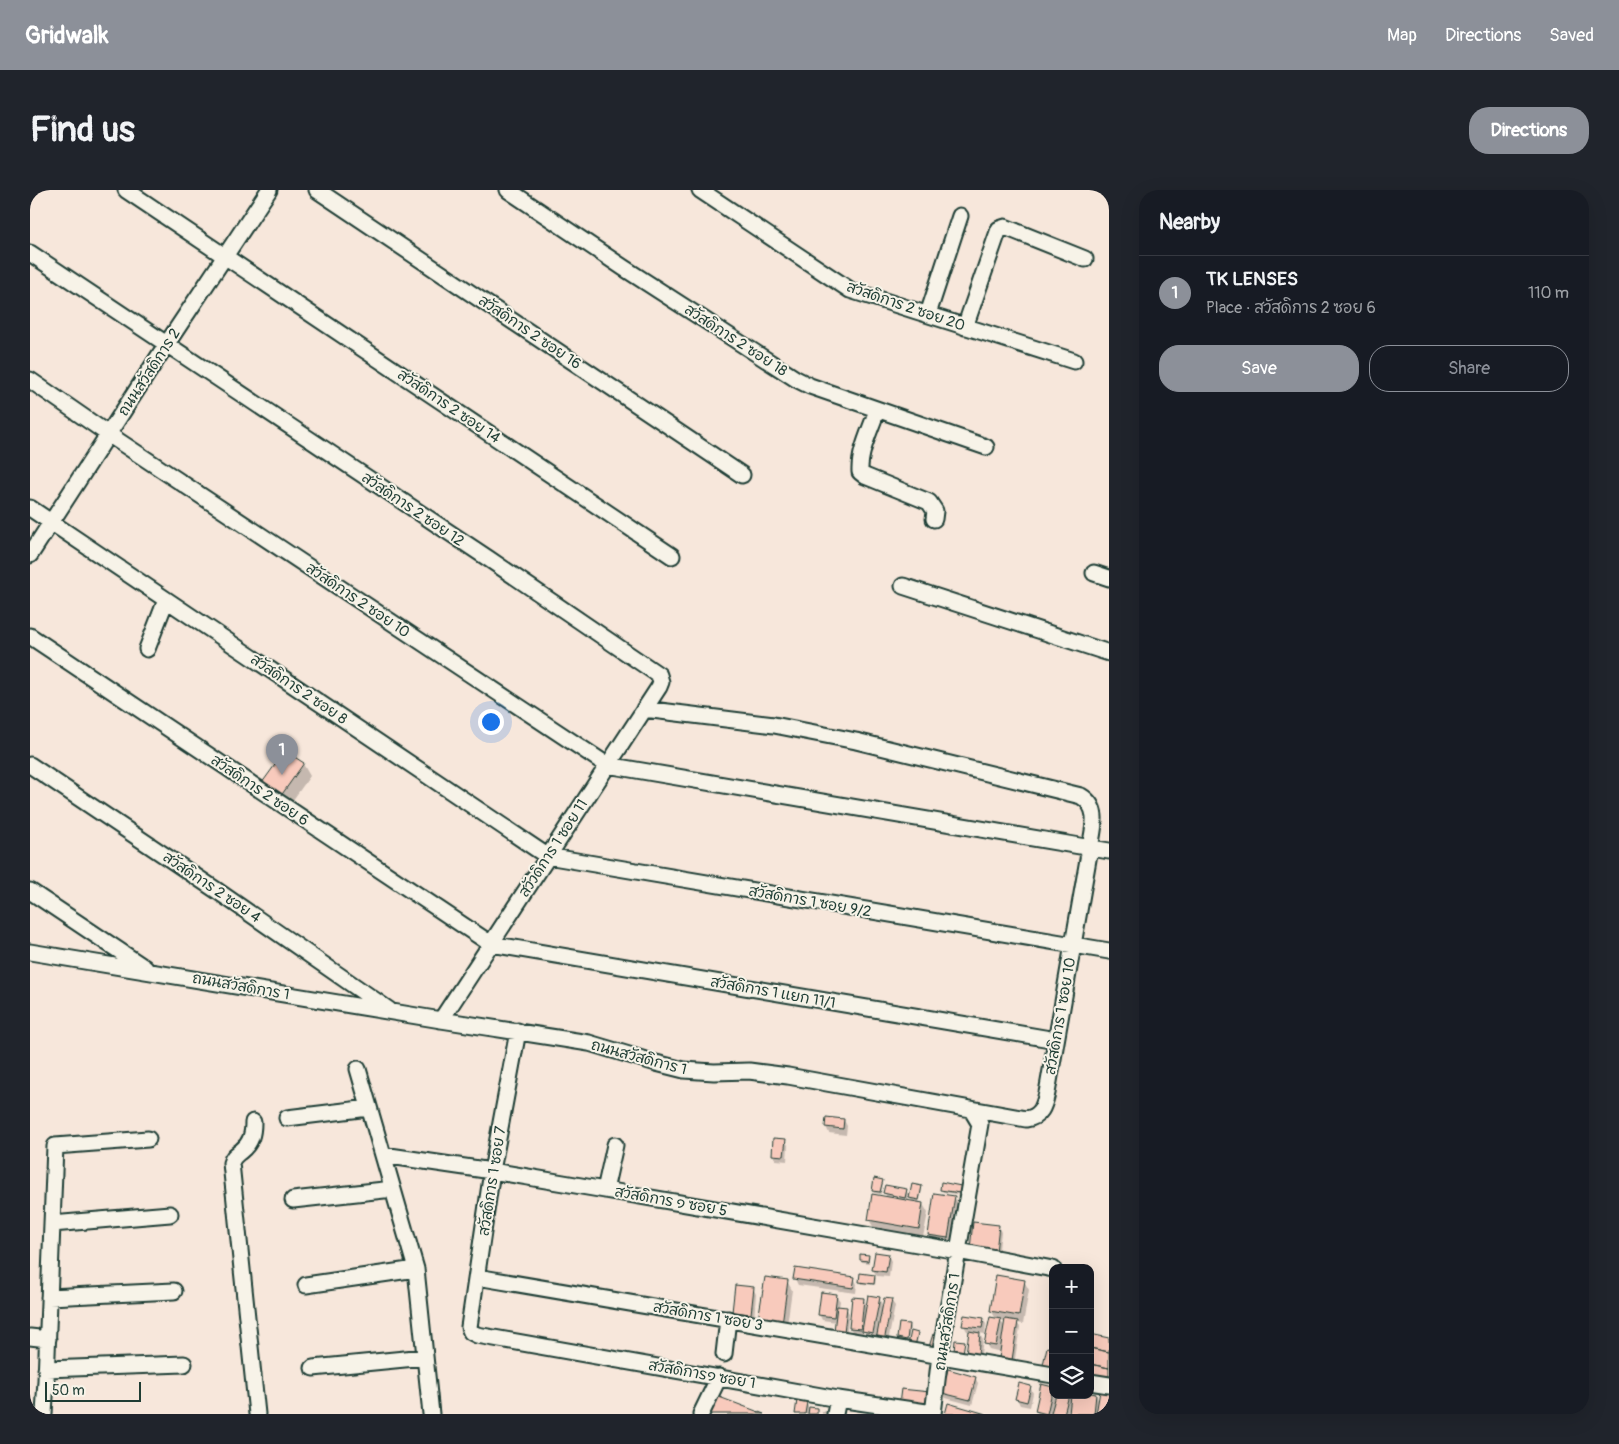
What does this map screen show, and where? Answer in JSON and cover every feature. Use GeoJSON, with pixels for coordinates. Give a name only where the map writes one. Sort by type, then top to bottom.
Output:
{"type":"FeatureCollection","features":[{"type":"Feature","properties":{"kind":"street","name":"สวัสดิการ 2 ซอย 14"},"geometry":{"type":"LineString","coordinates":[[126,190],[672,556]]}},
{"type":"Feature","properties":{"kind":"street","name":"ถนนสวัสดิการ 2"},"geometry":{"type":"LineString","coordinates":[[30,555],[269,190]]}},
{"type":"Feature","properties":{"kind":"street","name":"สวัสดิการ 2 ซอย 16"},"geometry":{"type":"LineString","coordinates":[[317,190],[742,475]]}},
{"type":"Feature","properties":{"kind":"street","name":"สวัสดิการ 2 ซอย 18"},"geometry":{"type":"LineString","coordinates":[[508,190],[796,379],[810,386],[986,447]]}},
{"type":"Feature","properties":{"kind":"street","name":"สวัสดิการ 2 ซอย 20"},"geometry":{"type":"LineString","coordinates":[[700,190],[850,290],[1074,361]]}},
{"type":"Feature","properties":{"kind":"street"},"geometry":{"type":"LineString","coordinates":[[928,314],[960,216]]}},
{"type":"Feature","properties":{"kind":"street"},"geometry":{"type":"LineString","coordinates":[[965,327],[999,229],[1005,227],[1085,259]]}},
{"type":"Feature","properties":{"kind":"street","name":"สวัสดิการ 2 ซอย 12"},"geometry":{"type":"LineString","coordinates":[[30,254],[489,559],[659,675]]}},
{"type":"Feature","properties":{"kind":"street","name":"สวัสดิการ 2 ซอย 10"},"geometry":{"type":"LineString","coordinates":[[30,380],[108,434],[607,766]]}},
{"type":"Feature","properties":{"kind":"street"},"geometry":{"type":"LineString","coordinates":[[878,410],[862,454],[860,472],[865,476],[929,502],[935,512],[934,518]]}},
{"type":"Feature","properties":{"kind":"street","name":"สวัสดิการ 2 ซอย 8"},"geometry":{"type":"LineString","coordinates":[[30,508],[547,856]]}},
{"type":"Feature","properties":{"kind":"street"},"geometry":{"type":"LineString","coordinates":[[1094,573],[1109,578]]}},
{"type":"Feature","properties":{"kind":"street"},"geometry":{"type":"LineString","coordinates":[[903,586],[1109,653]]}},
{"type":"Feature","properties":{"kind":"street"},"geometry":{"type":"LineString","coordinates":[[147,649],[166,600]]}},
{"type":"Feature","properties":{"kind":"street","name":"สวัสดิการ 2 ซอย 6"},"geometry":{"type":"LineString","coordinates":[[30,636],[490,944]]}},
{"type":"Feature","properties":{"kind":"street","name":"สวัวดิการ 1 ซอย 11"},"geometry":{"type":"LineString","coordinates":[[441,1020],[644,709],[661,682],[659,675]]}},
{"type":"Feature","properties":{"kind":"street","name":"สวัสดิการ 1 ซอย 10"},"geometry":{"type":"LineString","coordinates":[[644,709],[774,725],[838,737],[1081,796],[1089,801],[1094,817],[1090,848],[1043,1108],[1033,1118],[1026,1119],[971,1109]]}},
{"type":"Feature","properties":{"kind":"street","name":"สวัสดิการ 2 ซอย 4"},"geometry":{"type":"LineString","coordinates":[[30,765],[216,890],[392,1012]]}},
{"type":"Feature","properties":{"kind":"street"},"geometry":{"type":"LineString","coordinates":[[607,766],[1109,851]]}},
{"type":"Feature","properties":{"kind":"street","name":"สวัสดิการ 1 ซอย 9/2"},"geometry":{"type":"LineString","coordinates":[[547,856],[1109,951]]}},
{"type":"Feature","properties":{"kind":"street"},"geometry":{"type":"LineString","coordinates":[[30,891],[149,971]]}},
{"type":"Feature","properties":{"kind":"street","name":"สวัสดิการ 1 แยก 11/1"},"geometry":{"type":"LineString","coordinates":[[490,944],[1056,1040]]}},
{"type":"Feature","properties":{"kind":"street","name":"ถนนสวัสดิการ 1"},"geometry":{"type":"LineString","coordinates":[[30,952],[589,1043],[656,1064],[684,1070],[714,1072],[749,1071],[788,1076],[971,1109],[980,1124],[940,1355],[933,1413]]}},
{"type":"Feature","properties":{"kind":"street","name":"สวัสดิการ 1 ซอย 7"},"geometry":{"type":"LineString","coordinates":[[471,1332],[469,1327],[492,1171],[518,1031]]}},
{"type":"Feature","properties":{"kind":"street"},"geometry":{"type":"LineString","coordinates":[[358,1069],[416,1269],[431,1414]]}},
{"type":"Feature","properties":{"kind":"street"},"geometry":{"type":"LineString","coordinates":[[286,1118],[369,1108]]}},
{"type":"Feature","properties":{"kind":"street"},"geometry":{"type":"LineString","coordinates":[[254,1122],[252,1137],[243,1149],[232,1158],[231,1163],[257,1414]]}},
{"type":"Feature","properties":{"kind":"street"},"geometry":{"type":"LineString","coordinates":[[39,1413],[46,1369],[48,1339],[54,1146],[148,1139]]}},
{"type":"Feature","properties":{"kind":"street"},"geometry":{"type":"LineString","coordinates":[[605,1190],[615,1145]]}},
{"type":"Feature","properties":{"kind":"street","name":"สวัสดิการ ๑ ซอย 5"},"geometry":{"type":"LineString","coordinates":[[383,1155],[605,1190],[1049,1268]]}},
{"type":"Feature","properties":{"kind":"street"},"geometry":{"type":"LineString","coordinates":[[293,1200],[393,1189]]}},
{"type":"Feature","properties":{"kind":"street"},"geometry":{"type":"LineString","coordinates":[[52,1224],[170,1214]]}},
{"type":"Feature","properties":{"kind":"street"},"geometry":{"type":"LineString","coordinates":[[306,1285],[416,1269]]}},
{"type":"Feature","properties":{"kind":"street","name":"สวัสดิการ 1 ซอย 3"},"geometry":{"type":"LineString","coordinates":[[476,1277],[1049,1374]]}},
{"type":"Feature","properties":{"kind":"street"},"geometry":{"type":"LineString","coordinates":[[49,1297],[174,1291]]}},
{"type":"Feature","properties":{"kind":"street"},"geometry":{"type":"LineString","coordinates":[[724,1354],[728,1320]]}},
{"type":"Feature","properties":{"kind":"street","name":"สวัสดิการ๑ ซอย 1"},"geometry":{"type":"LineString","coordinates":[[471,1332],[477,1335],[933,1413]]}},
{"type":"Feature","properties":{"kind":"street"},"geometry":{"type":"LineString","coordinates":[[30,1338],[48,1339]]}},
{"type":"Feature","properties":{"kind":"street"},"geometry":{"type":"LineString","coordinates":[[314,1368],[425,1356]]}},
{"type":"Feature","properties":{"kind":"street"},"geometry":{"type":"LineString","coordinates":[[46,1369],[184,1364]]}},
{"type":"Feature","properties":{"kind":"street"},"geometry":{"type":"LineString","coordinates":[[701,1414],[719,1377]]}},
{"type":"Feature","properties":{"kind":"street"},"geometry":{"type":"LineString","coordinates":[[1094,1383],[1109,1385]]}},
{"type":"Feature","properties":{"kind":"street"},"geometry":{"type":"LineString","coordinates":[[835,1414],[838,1398]]}},
{"type":"Feature","properties":{"kind":"building"},"geometry":{"type":"Polygon","coordinates":[[[285,751],[304,763],[278,800],[259,787],[285,751]]]}},
{"type":"Feature","properties":{"kind":"building"},"geometry":{"type":"Polygon","coordinates":[[[826,1117],[844,1119],[843,1129],[825,1127],[826,1117]]]}},
{"type":"Feature","properties":{"kind":"building"},"geometry":{"type":"Polygon","coordinates":[[[773,1138],[786,1139],[784,1156],[772,1155],[773,1138]]]}},
{"type":"Feature","properties":{"kind":"building"},"geometry":{"type":"Polygon","coordinates":[[[874,1178],[883,1180],[880,1192],[872,1191],[874,1178]]]}},
{"type":"Feature","properties":{"kind":"building"},"geometry":{"type":"Polygon","coordinates":[[[941,1182],[961,1186],[960,1193],[940,1190],[941,1182]]]}},
{"type":"Feature","properties":{"kind":"building"},"geometry":{"type":"Polygon","coordinates":[[[912,1184],[922,1186],[919,1200],[909,1198],[912,1184]]]}},
{"type":"Feature","properties":{"kind":"building"},"geometry":{"type":"Polygon","coordinates":[[[885,1185],[907,1189],[905,1198],[883,1193],[885,1185]]]}},
{"type":"Feature","properties":{"kind":"building"},"geometry":{"type":"Polygon","coordinates":[[[934,1193],[955,1196],[948,1238],[928,1235],[934,1193]]]}},
{"type":"Feature","properties":{"kind":"building"},"geometry":{"type":"Polygon","coordinates":[[[872,1194],[923,1203],[919,1229],[868,1220],[872,1194]]]}},
{"type":"Feature","properties":{"kind":"building"},"geometry":{"type":"Polygon","coordinates":[[[973,1222],[999,1225],[996,1252],[970,1249],[973,1222]]]}},
{"type":"Feature","properties":{"kind":"building"},"geometry":{"type":"Polygon","coordinates":[[[875,1252],[889,1254],[886,1272],[872,1270],[875,1252]]]}},
{"type":"Feature","properties":{"kind":"building"},"geometry":{"type":"Polygon","coordinates":[[[860,1254],[869,1255],[868,1261],[860,1260],[860,1254]]]}},
{"type":"Feature","properties":{"kind":"building"},"geometry":{"type":"Polygon","coordinates":[[[795,1268],[855,1277],[853,1288],[793,1279],[795,1268]]]}},
{"type":"Feature","properties":{"kind":"building"},"geometry":{"type":"Polygon","coordinates":[[[860,1273],[875,1275],[874,1284],[859,1282],[860,1273]]]}},
{"type":"Feature","properties":{"kind":"building"},"geometry":{"type":"Polygon","coordinates":[[[996,1275],[1025,1280],[1019,1316],[990,1311],[996,1275]]]}},
{"type":"Feature","properties":{"kind":"building"},"geometry":{"type":"Polygon","coordinates":[[[765,1277],[788,1280],[782,1324],[758,1320],[765,1277]]]}},
{"type":"Feature","properties":{"kind":"building"},"geometry":{"type":"Polygon","coordinates":[[[735,1285],[754,1287],[751,1314],[732,1312],[735,1285]]]}},
{"type":"Feature","properties":{"kind":"building"},"geometry":{"type":"Polygon","coordinates":[[[821,1292],[837,1294],[834,1317],[818,1315],[821,1292]]]}},
{"type":"Feature","properties":{"kind":"building"},"geometry":{"type":"Polygon","coordinates":[[[868,1295],[880,1297],[873,1333],[862,1331],[868,1295]]]}},
{"type":"Feature","properties":{"kind":"building"},"geometry":{"type":"Polygon","coordinates":[[[852,1297],[864,1298],[861,1329],[849,1328],[852,1297]]]}},
{"type":"Feature","properties":{"kind":"building"},"geometry":{"type":"Polygon","coordinates":[[[884,1298],[892,1299],[884,1342],[876,1340],[884,1298]]]}},
{"type":"Feature","properties":{"kind":"building"},"geometry":{"type":"Polygon","coordinates":[[[837,1306],[847,1307],[844,1332],[834,1331],[837,1306]]]}},
{"type":"Feature","properties":{"kind":"building"},"geometry":{"type":"Polygon","coordinates":[[[964,1315],[984,1318],[982,1328],[962,1326],[964,1315]]]}},
{"type":"Feature","properties":{"kind":"building"},"geometry":{"type":"Polygon","coordinates":[[[990,1317],[1001,1319],[996,1346],[984,1344],[990,1317]]]}},
{"type":"Feature","properties":{"kind":"building"},"geometry":{"type":"Polygon","coordinates":[[[1005,1319],[1018,1321],[1012,1360],[999,1358],[1005,1319]]]}},
{"type":"Feature","properties":{"kind":"building"},"geometry":{"type":"Polygon","coordinates":[[[899,1323],[909,1324],[907,1340],[897,1338],[899,1323]]]}},
{"type":"Feature","properties":{"kind":"building"},"geometry":{"type":"Polygon","coordinates":[[[911,1331],[918,1333],[915,1346],[908,1345],[911,1331]]]}},
{"type":"Feature","properties":{"kind":"building"},"geometry":{"type":"Polygon","coordinates":[[[969,1331],[980,1333],[978,1355],[966,1354],[969,1331]]]}},
{"type":"Feature","properties":{"kind":"building"},"geometry":{"type":"Polygon","coordinates":[[[933,1334],[940,1336],[936,1350],[929,1347],[933,1334]]]}},
{"type":"Feature","properties":{"kind":"building"},"geometry":{"type":"Polygon","coordinates":[[[1094,1335],[1109,1338],[1109,1352],[1094,1349],[1094,1335]]]}},
{"type":"Feature","properties":{"kind":"building"},"geometry":{"type":"Polygon","coordinates":[[[955,1340],[965,1341],[963,1353],[954,1352],[955,1340]]]}},
{"type":"Feature","properties":{"kind":"building"},"geometry":{"type":"Polygon","coordinates":[[[1047,1347],[1049,1348],[1049,1370],[1042,1369],[1047,1347]]]}},
{"type":"Feature","properties":{"kind":"building"},"geometry":{"type":"Polygon","coordinates":[[[1094,1349],[1109,1352],[1109,1368],[1094,1365],[1094,1349]]]}},
{"type":"Feature","properties":{"kind":"building"},"geometry":{"type":"Polygon","coordinates":[[[1094,1365],[1109,1368],[1109,1380],[1094,1377],[1094,1365]]]}},
{"type":"Feature","properties":{"kind":"building"},"geometry":{"type":"Polygon","coordinates":[[[948,1369],[976,1377],[970,1400],[942,1393],[948,1369]]]}},
{"type":"Feature","properties":{"kind":"building"},"geometry":{"type":"Polygon","coordinates":[[[1019,1383],[1031,1386],[1027,1402],[1015,1399],[1019,1383]]]}},
{"type":"Feature","properties":{"kind":"building"},"geometry":{"type":"Polygon","coordinates":[[[1041,1384],[1049,1386],[1050,1399],[1047,1414],[1035,1411],[1041,1384]]]}},
{"type":"Feature","properties":{"kind":"building"},"geometry":{"type":"Polygon","coordinates":[[[901,1389],[930,1392],[928,1407],[899,1404],[901,1389]]]}},
{"type":"Feature","properties":{"kind":"building"},"geometry":{"type":"Polygon","coordinates":[[[1100,1391],[1109,1393],[1109,1414],[1096,1414],[1100,1391]]]}},
{"type":"Feature","properties":{"kind":"building"},"geometry":{"type":"Polygon","coordinates":[[[1094,1394],[1096,1394],[1094,1414],[1069,1414],[1071,1399],[1094,1399],[1094,1394]]]}},
{"type":"Feature","properties":{"kind":"building"},"geometry":{"type":"Polygon","coordinates":[[[714,1395],[764,1414],[707,1414],[714,1395]]]}},
{"type":"Feature","properties":{"kind":"building"},"geometry":{"type":"Polygon","coordinates":[[[1055,1399],[1068,1399],[1064,1414],[1051,1413],[1055,1399]]]}},
{"type":"Feature","properties":{"kind":"building"},"geometry":{"type":"Polygon","coordinates":[[[797,1400],[807,1402],[805,1414],[795,1414],[797,1400]]]}},
{"type":"Feature","properties":{"kind":"building"},"geometry":{"type":"Polygon","coordinates":[[[948,1403],[986,1414],[945,1414],[948,1403]]]}},
{"type":"Feature","properties":{"kind":"building"},"geometry":{"type":"Polygon","coordinates":[[[809,1407],[817,1408],[817,1414],[808,1414],[809,1407]]]}},
{"type":"Feature","properties":{"kind":"place","name":"TK LENSES"},"geometry":{"type":"Point","coordinates":[282,775]}}]}
